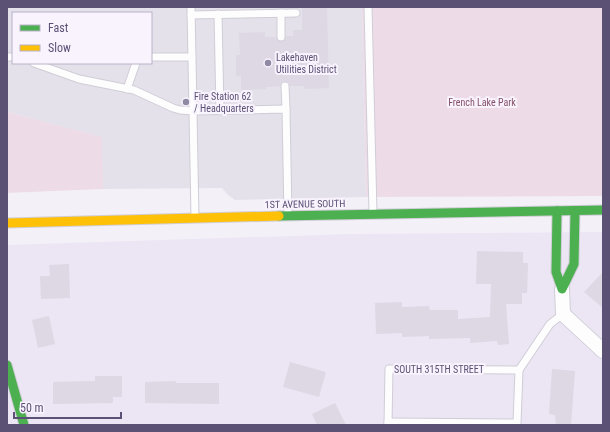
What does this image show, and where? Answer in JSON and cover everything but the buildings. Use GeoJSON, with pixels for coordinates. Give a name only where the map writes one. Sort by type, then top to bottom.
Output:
{"type":"FeatureCollection","features":[{"type":"Feature","properties":{"kind":"main road","name":"1ST AVENUE SOUTH"},"geometry":{"type":"LineString","coordinates":[[7,223],[603,210]]}},
{"type":"Feature","properties":{"kind":"main road"},"geometry":{"type":"LineString","coordinates":[[557,211],[556,272],[562,289]]}},
{"type":"Feature","properties":{"kind":"main road"},"geometry":{"type":"LineString","coordinates":[[562,289],[574,264],[574,211]]}},
{"type":"Feature","properties":{"kind":"main road"},"geometry":{"type":"LineString","coordinates":[[7,365],[24,425]]}},
{"type":"Feature","properties":{"kind":"street"},"geometry":{"type":"LineString","coordinates":[[562,289],[563,314],[603,351]]}},
{"type":"Feature","properties":{"kind":"lane"},"geometry":{"type":"LineString","coordinates":[[368,7],[373,214]]}},
{"type":"Feature","properties":{"kind":"lane"},"geometry":{"type":"LineString","coordinates":[[195,218],[191,11],[218,14],[296,13]]}},
{"type":"Feature","properties":{"kind":"lane"},"geometry":{"type":"LineString","coordinates":[[281,13],[281,37]]}},
{"type":"Feature","properties":{"kind":"lane"},"geometry":{"type":"LineString","coordinates":[[218,14],[220,111]]}},
{"type":"Feature","properties":{"kind":"lane"},"geometry":{"type":"LineString","coordinates":[[152,57],[192,56]]}},
{"type":"Feature","properties":{"kind":"lane"},"geometry":{"type":"LineString","coordinates":[[37,64],[79,79],[134,90],[180,110],[220,111],[286,109]]}},
{"type":"Feature","properties":{"kind":"lane"},"geometry":{"type":"LineString","coordinates":[[126,89],[136,64]]}},
{"type":"Feature","properties":{"kind":"lane"},"geometry":{"type":"LineString","coordinates":[[285,86],[288,216]]}},
{"type":"Feature","properties":{"kind":"lane"},"geometry":{"type":"LineString","coordinates":[[519,370],[550,324],[563,314]]}},
{"type":"Feature","properties":{"kind":"lane","name":"SOUTH 315TH STREET"},"geometry":{"type":"LineString","coordinates":[[389,369],[519,370],[517,423],[388,424],[389,369]]}},
{"type":"Feature","properties":{"kind":"shaded area","name":"Fire Station 62 / Headquarters"},"geometry":{"type":"Polygon","coordinates":[[[7,7],[362,7],[366,197],[235,200],[222,188],[103,189],[101,137],[7,112],[7,7]]]}},
{"type":"Feature","properties":{"kind":"shaded area"},"geometry":{"type":"Polygon","coordinates":[[[603,232],[603,425],[7,425],[7,245],[353,234],[603,232]]]}},
{"type":"Feature","properties":{"kind":"green space","name":"French Lake Park"},"geometry":{"type":"Polygon","coordinates":[[[362,7],[603,7],[603,196],[366,197],[362,7]]]}},
{"type":"Feature","properties":{"kind":"green space"},"geometry":{"type":"Polygon","coordinates":[[[7,112],[102,137],[103,189],[7,193],[7,112]]]}},
{"type":"Feature","properties":{"kind":"traffic: fast"},"geometry":{"type":"LineString","coordinates":[[279,216],[603,210]]}},
{"type":"Feature","properties":{"kind":"traffic: fast"},"geometry":{"type":"LineString","coordinates":[[557,211],[556,272],[562,289],[574,264],[575,211]]}},
{"type":"Feature","properties":{"kind":"traffic: fast"},"geometry":{"type":"LineString","coordinates":[[7,365],[24,425]]}},
{"type":"Feature","properties":{"kind":"traffic: slow"},"geometry":{"type":"LineString","coordinates":[[7,223],[279,216]]}},
{"type":"Feature","properties":{"kind":"place","name":"Lakehaven Utilities District"},"geometry":{"type":"Point","coordinates":[268,63]}},
{"type":"Feature","properties":{"kind":"place","name":"Fire Station 62 / Headquarters"},"geometry":{"type":"Point","coordinates":[186,102]}}]}
